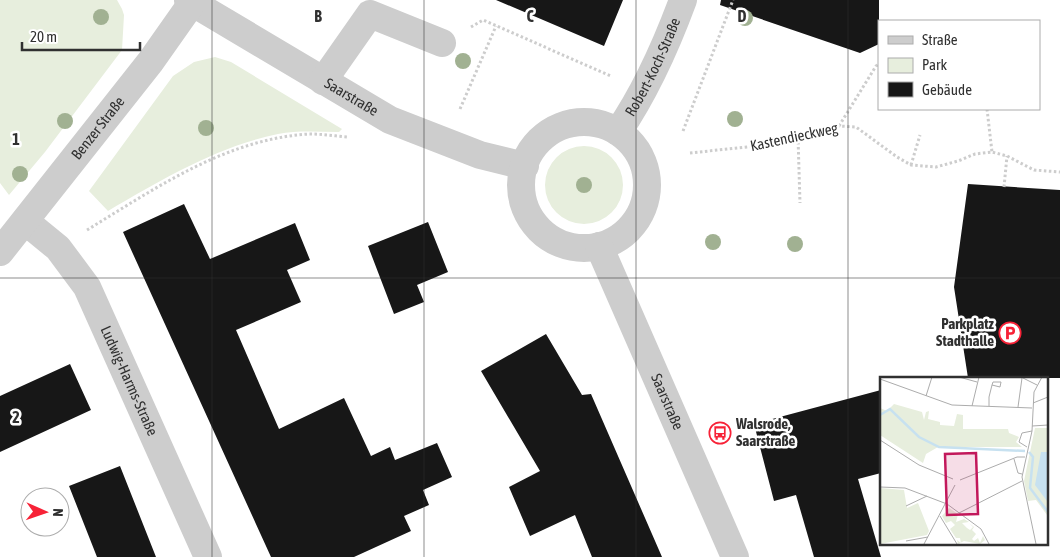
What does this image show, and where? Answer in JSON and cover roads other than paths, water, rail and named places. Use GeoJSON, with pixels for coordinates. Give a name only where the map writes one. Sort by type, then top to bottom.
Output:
{"type":"FeatureCollection","features":[{"type":"Feature","properties":{"kind":"street","name":"Robert-Koch-Straße"},"geometry":{"type":"LineString","coordinates":[[618,132],[654,70],[666,45],[683,0]]}},
{"type":"Feature","properties":{"kind":"street","name":"Saarstraße"},"geometry":{"type":"LineString","coordinates":[[192,1],[323,82],[390,120],[480,155],[525,166]]}},
{"type":"Feature","properties":{"kind":"street","name":"Benzer Straße"},"geometry":{"type":"LineString","coordinates":[[0,252],[151,61],[192,1]]}},
{"type":"Feature","properties":{"kind":"street"},"geometry":{"type":"LineString","coordinates":[[323,82],[370,14],[442,43]]}},
{"type":"Feature","properties":{"kind":"street"},"geometry":{"type":"LineString","coordinates":[[592,123],[618,132],[636,149],[642,160],[647,186],[641,212],[625,232],[614,240],[598,246],[576,247],[552,239],[533,220],[526,209],[523,196],[522,183],[525,166],[534,147],[543,137],[566,124],[592,123]]}},
{"type":"Feature","properties":{"kind":"street","name":"Ludwig-Harms-Straße"},"geometry":{"type":"LineString","coordinates":[[25,221],[58,248],[87,287],[208,557]]}},
{"type":"Feature","properties":{"kind":"street","name":"Saarstraße"},"geometry":{"type":"LineString","coordinates":[[598,246],[735,557]]}},
{"type":"Feature","properties":{"kind":"place","name":"Parkplatz Stadthalle"},"geometry":{"type":"Point","coordinates":[1010,333]}},
{"type":"Feature","properties":{"kind":"place","name":"Walsrode, Saarstraße"},"geometry":{"type":"Point","coordinates":[720,433]}}]}
